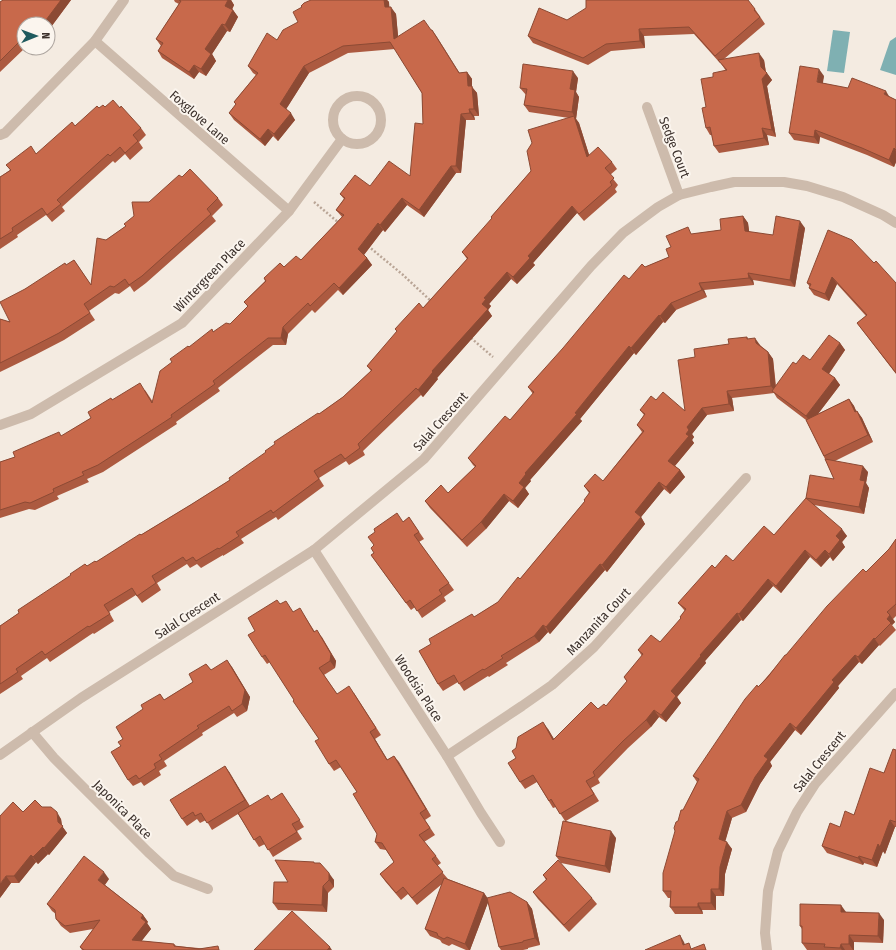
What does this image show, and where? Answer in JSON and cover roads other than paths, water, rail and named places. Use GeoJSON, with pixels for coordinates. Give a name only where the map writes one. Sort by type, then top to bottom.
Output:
{"type":"FeatureCollection","features":[{"type":"Feature","properties":{"kind":"street"},"geometry":{"type":"LineString","coordinates":[[0,135],[95,41],[124,0]]}},
{"type":"Feature","properties":{"kind":"street","name":"Foxglove Lane"},"geometry":{"type":"LineString","coordinates":[[95,41],[289,211]]}},
{"type":"Feature","properties":{"kind":"street"},"geometry":{"type":"LineString","coordinates":[[352,96],[368,98],[375,103],[380,110],[382,119],[381,126],[377,134],[372,139],[358,145],[350,144],[342,139],[337,135],[332,120],[338,104],[344,99],[352,96]]}},
{"type":"Feature","properties":{"kind":"street","name":"Sedge Court"},"geometry":{"type":"LineString","coordinates":[[647,108],[680,195]]}},
{"type":"Feature","properties":{"kind":"street","name":"Wintergreen Place"},"geometry":{"type":"LineString","coordinates":[[0,426],[30,414],[182,323],[289,211],[342,139]]}},
{"type":"Feature","properties":{"kind":"street","name":"Salal Crescent"},"geometry":{"type":"LineString","coordinates":[[0,755],[81,698],[314,550],[424,459],[591,266],[623,233],[658,206],[680,195],[734,182],[784,182],[807,186],[844,197],[896,223]]}},
{"type":"Feature","properties":{"kind":"street","name":"Manzanita Court"},"geometry":{"type":"LineString","coordinates":[[447,756],[552,685],[594,647],[746,478]]}},
{"type":"Feature","properties":{"kind":"street","name":"Woodsia Place"},"geometry":{"type":"LineString","coordinates":[[314,550],[447,756],[500,842]]}},
{"type":"Feature","properties":{"kind":"street","name":"Salal Crescent"},"geometry":{"type":"LineString","coordinates":[[767,950],[766,933],[768,891],[778,851],[797,812],[815,784],[896,693]]}},
{"type":"Feature","properties":{"kind":"street","name":"Japonica Place"},"geometry":{"type":"LineString","coordinates":[[32,732],[54,758],[174,876],[208,889]]}},
{"type":"Feature","properties":{"kind":"water"},"geometry":{"type":"Polygon","coordinates":[[[833,30],[850,32],[844,73],[827,71],[833,30]]]}},
{"type":"Feature","properties":{"kind":"water"},"geometry":{"type":"Polygon","coordinates":[[[896,37],[896,75],[880,70],[890,41],[896,37]]]}}]}
